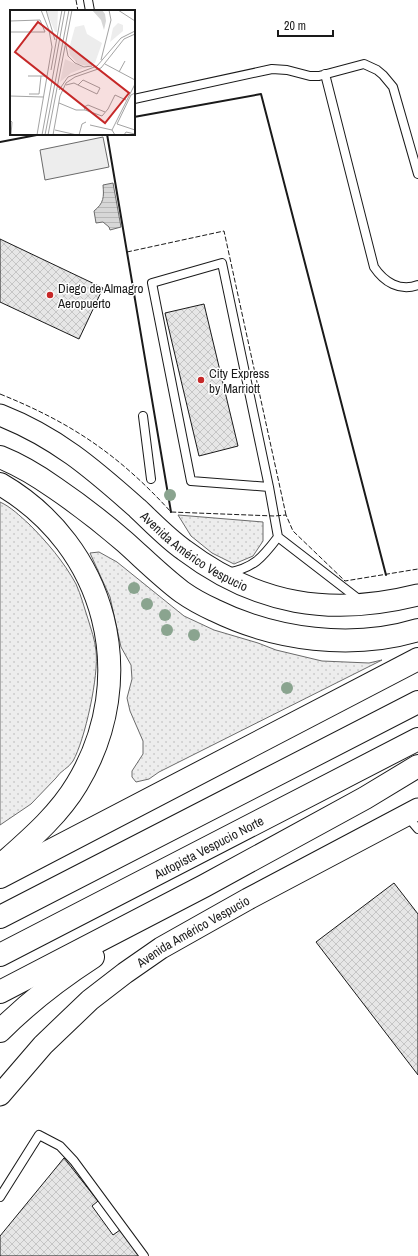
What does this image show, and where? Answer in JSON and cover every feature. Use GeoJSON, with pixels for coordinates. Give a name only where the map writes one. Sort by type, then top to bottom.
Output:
{"type":"FeatureCollection","features":[{"type":"Feature","properties":{"kind":"highway"},"geometry":{"type":"LineString","coordinates":[[0,458],[11,462],[37,476],[120,538],[156,571],[184,593],[227,616],[273,632],[325,640],[381,638],[418,630]]}},
{"type":"Feature","properties":{"kind":"highway"},"geometry":{"type":"LineString","coordinates":[[0,484],[34,507],[46,518],[66,541],[79,560],[90,580],[102,615],[108,644],[109,665],[109,687],[101,731],[94,750],[77,785],[55,813],[0,866]]}},
{"type":"Feature","properties":{"kind":"highway"},"geometry":{"type":"LineString","coordinates":[[0,877],[418,659]]}},
{"type":"Feature","properties":{"kind":"highway"},"geometry":{"type":"LineString","coordinates":[[0,917],[418,702]]}},
{"type":"Feature","properties":{"kind":"highway","name":"Autopista Vespucio Norte"},"geometry":{"type":"LineString","coordinates":[[0,955],[418,739]]}},
{"type":"Feature","properties":{"kind":"highway"},"geometry":{"type":"LineString","coordinates":[[0,992],[204,886],[365,798],[418,766]]}},
{"type":"Feature","properties":{"kind":"highway"},"geometry":{"type":"LineString","coordinates":[[0,1031],[33,1000],[75,969],[204,886]]}},
{"type":"Feature","properties":{"kind":"street","name":"Avenida Américo Vespucio"},"geometry":{"type":"LineString","coordinates":[[0,415],[36,431],[70,452],[103,478],[182,550],[220,574],[242,585],[265,594],[288,600],[335,606],[366,605],[418,595]]}},
{"type":"Feature","properties":{"kind":"street","name":"Avenida Américo Vespucio"},"geometry":{"type":"LineString","coordinates":[[0,1095],[43,1045],[90,1000],[161,948],[248,899],[414,818]]}},
{"type":"Feature","properties":{"kind":"lane"},"geometry":{"type":"LineString","coordinates":[[88,0],[90,10]]}},
{"type":"Feature","properties":{"kind":"lane"},"geometry":{"type":"LineString","coordinates":[[135,99],[272,69],[287,70],[310,76],[319,76],[364,64],[378,70],[393,87],[418,174]]}},
{"type":"Feature","properties":{"kind":"lane"},"geometry":{"type":"LineString","coordinates":[[325,74],[374,267],[379,275],[387,282],[396,286],[405,287],[418,285]]}},
{"type":"Feature","properties":{"kind":"lane"},"geometry":{"type":"LineString","coordinates":[[269,487],[191,481],[152,283],[222,263],[269,487],[278,537],[366,605]]}},
{"type":"Feature","properties":{"kind":"lane"},"geometry":{"type":"LineString","coordinates":[[143,416],[151,479]]}},
{"type":"Feature","properties":{"kind":"lane"},"geometry":{"type":"LineString","coordinates":[[220,574],[233,572],[255,562],[264,556],[278,537]]}},
{"type":"Feature","properties":{"kind":"lane"},"geometry":{"type":"LineString","coordinates":[[0,1197],[40,1135],[60,1146],[74,1161],[144,1256]]}},
{"type":"Feature","properties":{"kind":"shaded area"},"geometry":{"type":"Polygon","coordinates":[[[103,137],[109,167],[45,180],[40,150],[103,137]]]}},
{"type":"Feature","properties":{"kind":"shaded area"},"geometry":{"type":"Polygon","coordinates":[[[113,183],[121,227],[110,230],[109,227],[103,222],[96,223],[94,211],[103,200],[103,185],[113,183]]]}},
{"type":"Feature","properties":{"kind":"shaded area"},"geometry":{"type":"Polygon","coordinates":[[[0,502],[8,506],[36,531],[55,552],[76,584],[92,631],[96,662],[90,707],[78,751],[73,761],[31,804],[0,825],[0,502]]]}},
{"type":"Feature","properties":{"kind":"shaded area"},"geometry":{"type":"Polygon","coordinates":[[[178,515],[263,522],[263,541],[253,556],[234,564],[212,553],[191,536],[178,515]]]}},
{"type":"Feature","properties":{"kind":"shaded area"},"geometry":{"type":"Polygon","coordinates":[[[99,552],[117,562],[184,616],[214,630],[276,650],[322,661],[369,663],[382,660],[159,772],[149,779],[136,782],[132,777],[132,771],[143,754],[143,741],[130,711],[127,698],[132,679],[131,665],[121,647],[110,597],[90,553],[99,552]]]}},
{"type":"Feature","properties":{"kind":"building","name":"Diego de Almagro Aeropuerto"},"geometry":{"type":"Polygon","coordinates":[[[0,239],[103,288],[79,339],[0,302],[0,239]]]}},
{"type":"Feature","properties":{"kind":"building","name":"City Express by Marriott"},"geometry":{"type":"Polygon","coordinates":[[[204,304],[238,446],[199,456],[165,313],[204,304]]]}},
{"type":"Feature","properties":{"kind":"building"},"geometry":{"type":"Polygon","coordinates":[[[394,883],[418,914],[418,1075],[316,942],[394,883]]]}},
{"type":"Feature","properties":{"kind":"building"},"geometry":{"type":"Polygon","coordinates":[[[64,1158],[98,1201],[92,1206],[113,1235],[120,1230],[140,1256],[0,1256],[0,1236],[64,1158]]]}},
{"type":"Feature","properties":{"kind":"fence"},"geometry":{"type":"LineString","coordinates":[[76,0],[78,10]]}},
{"type":"Feature","properties":{"kind":"fence"},"geometry":{"type":"LineString","coordinates":[[127,252],[224,231],[286,515]]}},
{"type":"Feature","properties":{"kind":"fence"},"geometry":{"type":"LineString","coordinates":[[0,394],[50,417],[93,442],[132,474],[171,512],[274,516],[286,515],[293,531],[345,581],[418,569]]}},
{"type":"Feature","properties":{"kind":"wall"},"geometry":{"type":"LineString","coordinates":[[135,117],[261,94],[386,575]]}},
{"type":"Feature","properties":{"kind":"wall"},"geometry":{"type":"LineString","coordinates":[[0,142],[37,135]]}},
{"type":"Feature","properties":{"kind":"wall"},"geometry":{"type":"LineString","coordinates":[[107,135],[171,512]]}},
{"type":"Feature","properties":{"kind":"place","name":"Diego de Almagro Aeropuerto"},"geometry":{"type":"Point","coordinates":[50,295]}},
{"type":"Feature","properties":{"kind":"place","name":"City Express by Marriott"},"geometry":{"type":"Point","coordinates":[201,380]}}]}
